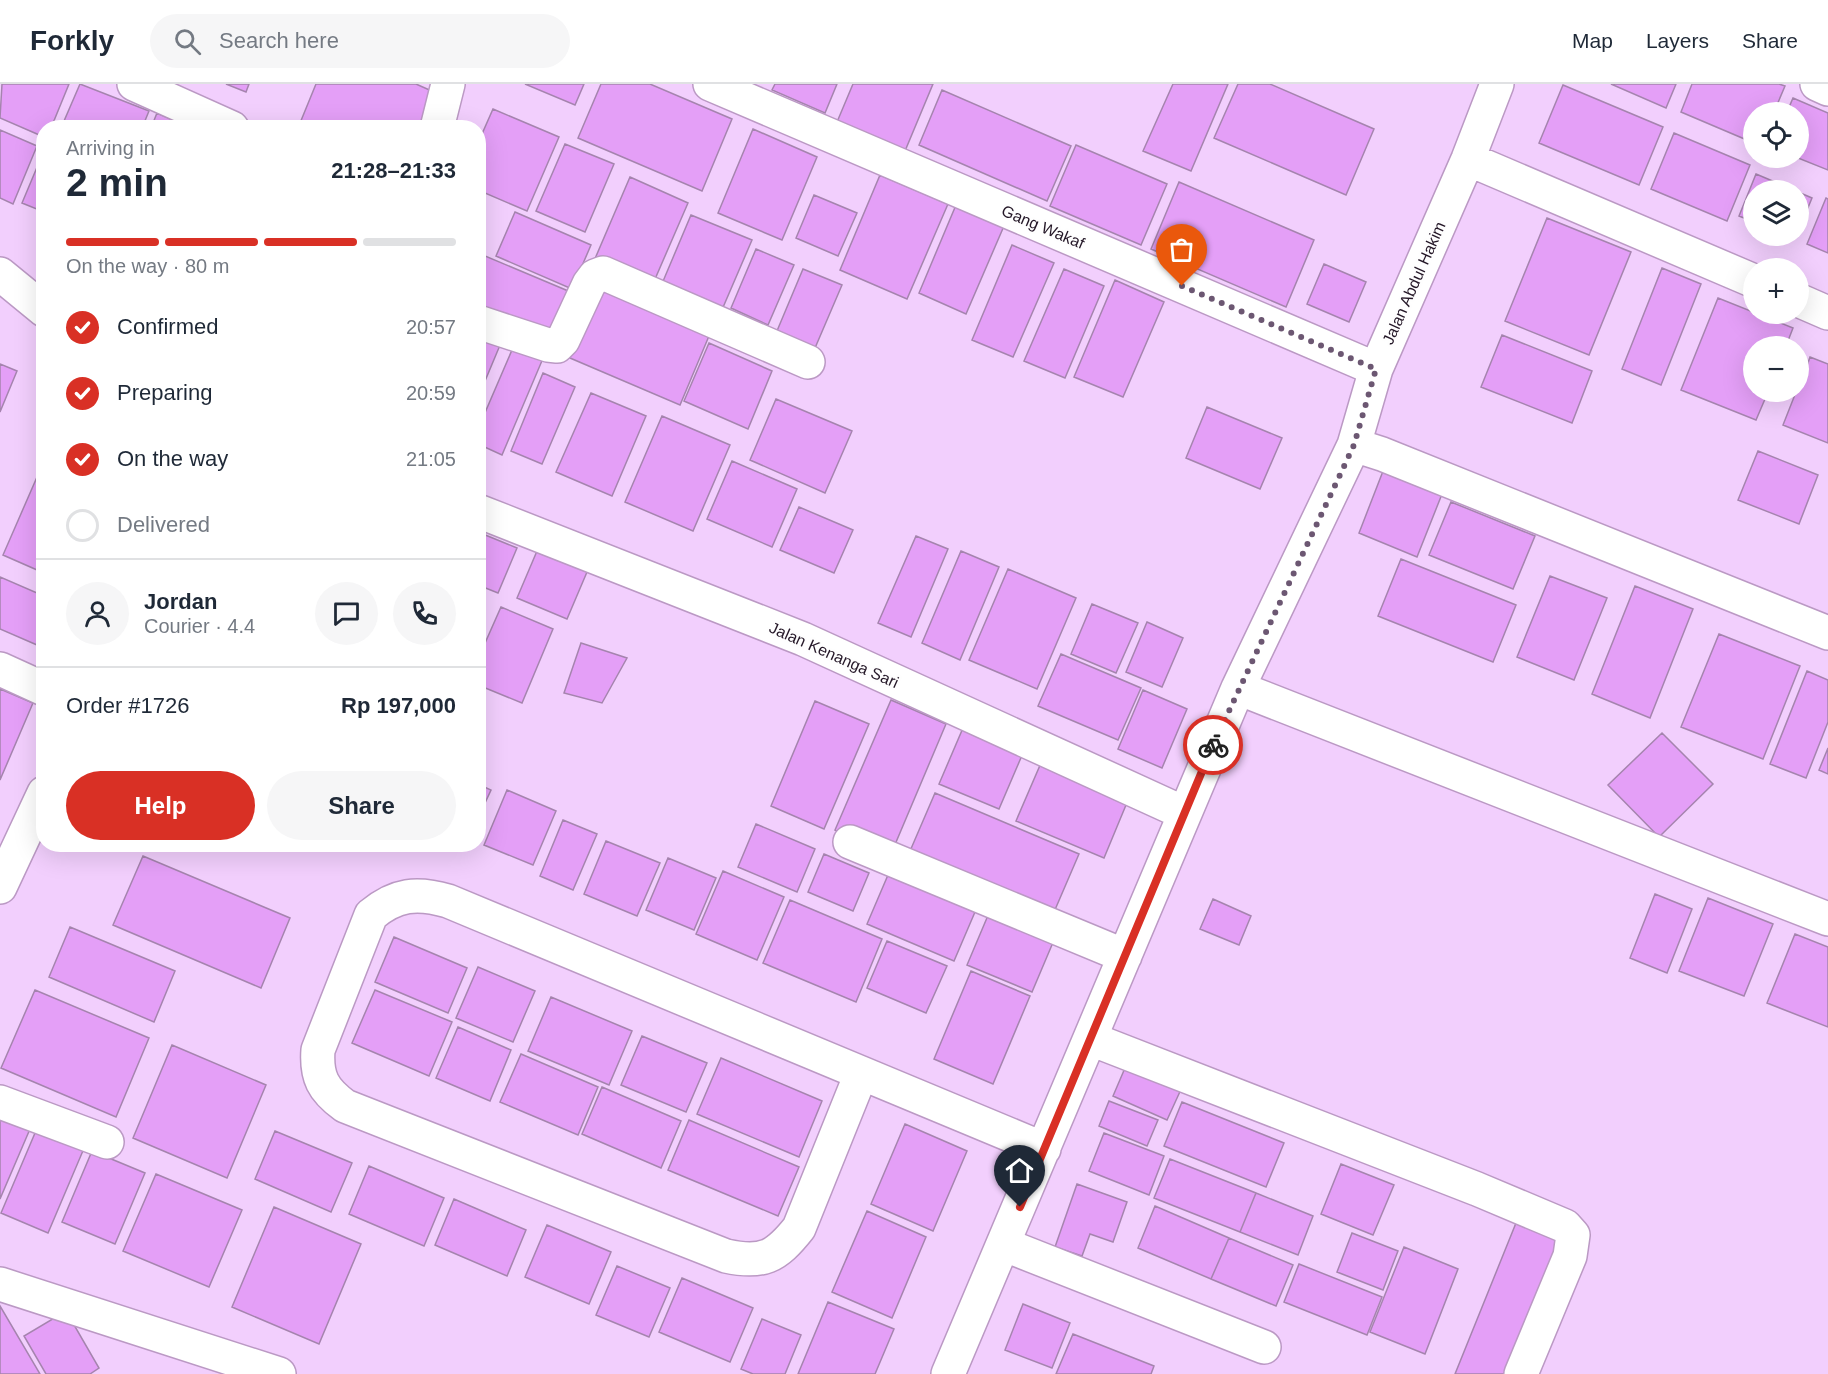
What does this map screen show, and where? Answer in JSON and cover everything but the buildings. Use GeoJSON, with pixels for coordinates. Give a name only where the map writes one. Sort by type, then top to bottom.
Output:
{"type":"FeatureCollection","features":[{"type":"Feature","properties":{"kind":"street"},"geometry":{"type":"LineString","coordinates":[[135,84],[214,120]]}},
{"type":"Feature","properties":{"kind":"street"},"geometry":{"type":"LineString","coordinates":[[439,120],[448,84]]}},
{"type":"Feature","properties":{"kind":"street","name":"Gang Wakaf"},"geometry":{"type":"LineString","coordinates":[[710,84],[1376,369]]}},
{"type":"Feature","properties":{"kind":"street","name":"Jalan Abdul Hakim"},"geometry":{"type":"LineString","coordinates":[[954,1372],[1184,813],[1238,688],[1354,445],[1376,369],[1468,159],[1497,84]]}},
{"type":"Feature","properties":{"kind":"street"},"geometry":{"type":"LineString","coordinates":[[1817,84],[1828,89]]}},
{"type":"Feature","properties":{"kind":"street"},"geometry":{"type":"LineString","coordinates":[[1468,159],[1743,276]]}},
{"type":"Feature","properties":{"kind":"street"},"geometry":{"type":"LineString","coordinates":[[486,325],[548,345],[557,345],[563,339],[591,280],[603,273],[808,362]]}},
{"type":"Feature","properties":{"kind":"street"},"geometry":{"type":"LineString","coordinates":[[0,274],[36,303]]}},
{"type":"Feature","properties":{"kind":"street"},"geometry":{"type":"LineString","coordinates":[[1809,305],[1828,313]]}},
{"type":"Feature","properties":{"kind":"street"},"geometry":{"type":"LineString","coordinates":[[1354,445],[1382,454],[1828,633]]}},
{"type":"Feature","properties":{"kind":"street","name":"Jalan Kenanga Sari"},"geometry":{"type":"LineString","coordinates":[[486,514],[803,639],[1184,813]]}},
{"type":"Feature","properties":{"kind":"street"},"geometry":{"type":"LineString","coordinates":[[0,669],[36,685]]}},
{"type":"Feature","properties":{"kind":"street"},"geometry":{"type":"LineString","coordinates":[[1238,688],[1828,919]]}},
{"type":"Feature","properties":{"kind":"street"},"geometry":{"type":"LineString","coordinates":[[0,887],[36,810]]}},
{"type":"Feature","properties":{"kind":"street"},"geometry":{"type":"LineString","coordinates":[[850,842],[1125,956]]}},
{"type":"Feature","properties":{"kind":"street"},"geometry":{"type":"LineString","coordinates":[[861,1074],[799,1228],[785,1245],[766,1258],[746,1260],[726,1256],[345,1106],[330,1095],[320,1082],[317,1067],[318,1050],[371,915],[399,897],[415,894],[448,901],[1044,1149]]}},
{"type":"Feature","properties":{"kind":"street"},"geometry":{"type":"LineString","coordinates":[[1091,1039],[1477,1189],[1565,1226],[1573,1235],[1570,1256],[1521,1374]]}},
{"type":"Feature","properties":{"kind":"street"},"geometry":{"type":"LineString","coordinates":[[0,1102],[107,1142]]}},
{"type":"Feature","properties":{"kind":"street"},"geometry":{"type":"LineString","coordinates":[[1005,1245],[1264,1347]]}},
{"type":"Feature","properties":{"kind":"street"},"geometry":{"type":"LineString","coordinates":[[0,1284],[279,1374]]}},
{"type":"Feature","properties":{"kind":"way so far"},"geometry":{"type":"LineString","coordinates":[[1182,286],[1376,369],[1354,445],[1213,745]]}},
{"type":"Feature","properties":{"kind":"route"},"geometry":{"type":"LineString","coordinates":[[1020,1207],[1213,745]]}}]}
